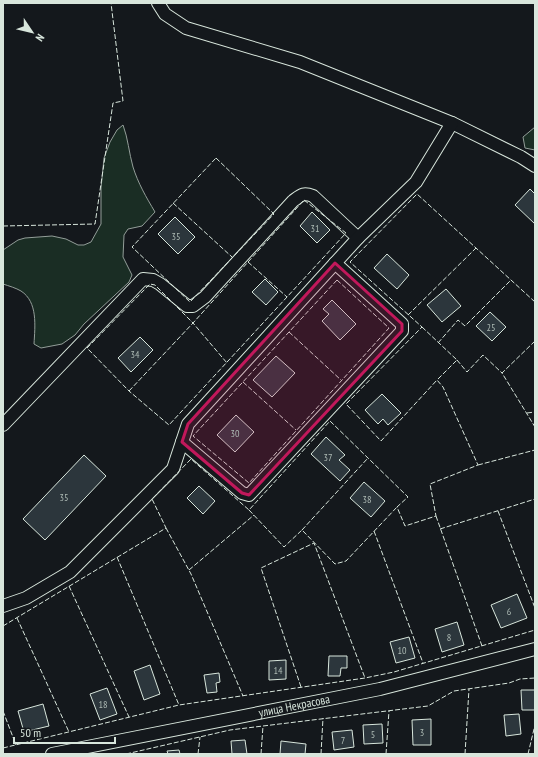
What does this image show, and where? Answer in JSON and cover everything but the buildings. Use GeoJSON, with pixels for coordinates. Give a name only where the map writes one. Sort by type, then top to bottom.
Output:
{"type":"FeatureCollection","features":[{"type":"Feature","properties":{"kind":"street"},"geometry":{"type":"LineString","coordinates":[[158,3],[166,14],[186,28],[300,62],[452,123],[521,157],[535,166]]}},
{"type":"Feature","properties":{"kind":"street"},"geometry":{"type":"LineString","coordinates":[[3,606],[26,598],[70,572],[173,469],[188,424],[358,238],[416,182],[452,123]]}},
{"type":"Feature","properties":{"kind":"street"},"geometry":{"type":"LineString","coordinates":[[3,425],[143,279],[153,280],[187,306],[192,306],[205,297],[293,201],[302,194],[313,196],[358,238]]}},
{"type":"Feature","properties":{"kind":"street"},"geometry":{"type":"LineString","coordinates":[[182,442],[242,493],[249,495],[402,331],[402,324],[335,263]]}},
{"type":"Feature","properties":{"kind":"street","name":"улица Некрасова"},"geometry":{"type":"LineString","coordinates":[[52,754],[380,689],[535,649]]}},
{"type":"Feature","properties":{"kind":"highlighted area"},"geometry":{"type":"Polygon","coordinates":[[[335,263],[402,324],[402,331],[249,495],[242,493],[182,442],[188,424],[335,263]]]}},
{"type":"Feature","properties":{"kind":"green space"},"geometry":{"type":"Polygon","coordinates":[[[123,125],[135,173],[142,190],[155,212],[142,226],[128,229],[124,235],[123,257],[132,275],[129,282],[84,324],[75,335],[62,344],[41,348],[34,344],[34,315],[30,301],[21,291],[3,284],[3,250],[18,240],[25,238],[52,236],[66,239],[78,245],[84,245],[91,242],[101,224],[101,188],[104,158],[110,142],[117,130],[123,125]]]}},
{"type":"Feature","properties":{"kind":"green space"},"geometry":{"type":"Polygon","coordinates":[[[535,127],[535,150],[525,148],[523,137],[535,127]]]}},
{"type":"Feature","properties":{"kind":"fence"},"geometry":{"type":"LineString","coordinates":[[3,226],[95,224],[113,103],[123,101],[111,3]]}},
{"type":"Feature","properties":{"kind":"fence"},"geometry":{"type":"LineString","coordinates":[[216,158],[274,214],[190,302],[132,247],[216,158]]}},
{"type":"Feature","properties":{"kind":"fence"},"geometry":{"type":"LineString","coordinates":[[3,626],[166,528],[152,499],[191,459],[249,510],[330,421],[408,497],[397,507],[405,526],[436,516],[430,484],[478,465],[443,387],[437,380],[381,441],[346,404],[422,327],[350,262],[417,194],[535,302]]}},
{"type":"Feature","properties":{"kind":"fence"},"geometry":{"type":"LineString","coordinates":[[304,200],[346,233],[169,425],[129,391],[87,348],[150,284],[155,285],[193,323],[304,200]]}},
{"type":"Feature","properties":{"kind":"fence"},"geometry":{"type":"LineString","coordinates":[[173,203],[232,257]]}},
{"type":"Feature","properties":{"kind":"fence"},"geometry":{"type":"LineString","coordinates":[[408,315],[476,248]]}},
{"type":"Feature","properties":{"kind":"fence"},"geometry":{"type":"LineString","coordinates":[[248,262],[287,297]]}},
{"type":"Feature","properties":{"kind":"fence"},"geometry":{"type":"LineString","coordinates":[[337,280],[389,328],[249,483],[193,436],[337,280]]}},
{"type":"Feature","properties":{"kind":"fence"},"geometry":{"type":"LineString","coordinates":[[438,343],[458,320],[465,326],[511,280]]}},
{"type":"Feature","properties":{"kind":"fence"},"geometry":{"type":"LineString","coordinates":[[129,391],[193,323],[227,363]]}},
{"type":"Feature","properties":{"kind":"fence"},"geometry":{"type":"LineString","coordinates":[[422,327],[457,360],[437,380]]}},
{"type":"Feature","properties":{"kind":"fence"},"geometry":{"type":"LineString","coordinates":[[289,332],[341,380]]}},
{"type":"Feature","properties":{"kind":"fence"},"geometry":{"type":"LineString","coordinates":[[535,341],[502,373],[535,427]]}},
{"type":"Feature","properties":{"kind":"fence"},"geometry":{"type":"LineString","coordinates":[[457,360],[467,372],[483,355],[502,373]]}},
{"type":"Feature","properties":{"kind":"fence"},"geometry":{"type":"LineString","coordinates":[[243,382],[296,430]]}},
{"type":"Feature","properties":{"kind":"fence"},"geometry":{"type":"LineString","coordinates":[[527,413],[535,412]]}},
{"type":"Feature","properties":{"kind":"fence"},"geometry":{"type":"LineString","coordinates":[[478,465],[535,450]]}},
{"type":"Feature","properties":{"kind":"fence"},"geometry":{"type":"LineString","coordinates":[[302,530],[368,458]]}},
{"type":"Feature","properties":{"kind":"fence"},"geometry":{"type":"LineString","coordinates":[[440,529],[535,499]]}},
{"type":"Feature","properties":{"kind":"fence"},"geometry":{"type":"LineString","coordinates":[[249,510],[284,547],[302,530],[335,564],[346,561],[397,507]]}},
{"type":"Feature","properties":{"kind":"fence"},"geometry":{"type":"LineString","coordinates":[[498,511],[535,608]]}},
{"type":"Feature","properties":{"kind":"fence"},"geometry":{"type":"LineString","coordinates":[[189,570],[254,515]]}},
{"type":"Feature","properties":{"kind":"fence"},"geometry":{"type":"LineString","coordinates":[[436,516],[482,646]]}},
{"type":"Feature","properties":{"kind":"fence"},"geometry":{"type":"LineString","coordinates":[[166,528],[191,574],[243,696]]}},
{"type":"Feature","properties":{"kind":"fence"},"geometry":{"type":"LineString","coordinates":[[374,531],[423,663]]}},
{"type":"Feature","properties":{"kind":"fence"},"geometry":{"type":"LineString","coordinates":[[301,687],[261,568],[314,543],[365,678]]}},
{"type":"Feature","properties":{"kind":"fence"},"geometry":{"type":"LineString","coordinates":[[117,557],[179,705]]}},
{"type":"Feature","properties":{"kind":"fence"},"geometry":{"type":"LineString","coordinates":[[69,586],[129,717]]}},
{"type":"Feature","properties":{"kind":"fence"},"geometry":{"type":"LineString","coordinates":[[17,618],[69,732]]}},
{"type":"Feature","properties":{"kind":"fence"},"geometry":{"type":"LineString","coordinates":[[3,748],[179,705],[365,678],[394,672],[535,630]]}},
{"type":"Feature","properties":{"kind":"fence"},"geometry":{"type":"LineString","coordinates":[[126,754],[230,730],[428,706],[454,691],[509,683],[520,679],[535,678]]}},
{"type":"Feature","properties":{"kind":"fence"},"geometry":{"type":"LineString","coordinates":[[465,754],[469,689]]}},
{"type":"Feature","properties":{"kind":"fence"},"geometry":{"type":"LineString","coordinates":[[3,711],[16,745]]}},
{"type":"Feature","properties":{"kind":"fence"},"geometry":{"type":"LineString","coordinates":[[386,754],[389,711]]}},
{"type":"Feature","properties":{"kind":"fence"},"geometry":{"type":"LineString","coordinates":[[321,754],[323,718]]}},
{"type":"Feature","properties":{"kind":"fence"},"geometry":{"type":"LineString","coordinates":[[528,754],[535,725]]}},
{"type":"Feature","properties":{"kind":"fence"},"geometry":{"type":"LineString","coordinates":[[261,754],[263,726]]}},
{"type":"Feature","properties":{"kind":"fence"},"geometry":{"type":"LineString","coordinates":[[198,754],[200,737]]}}]}
